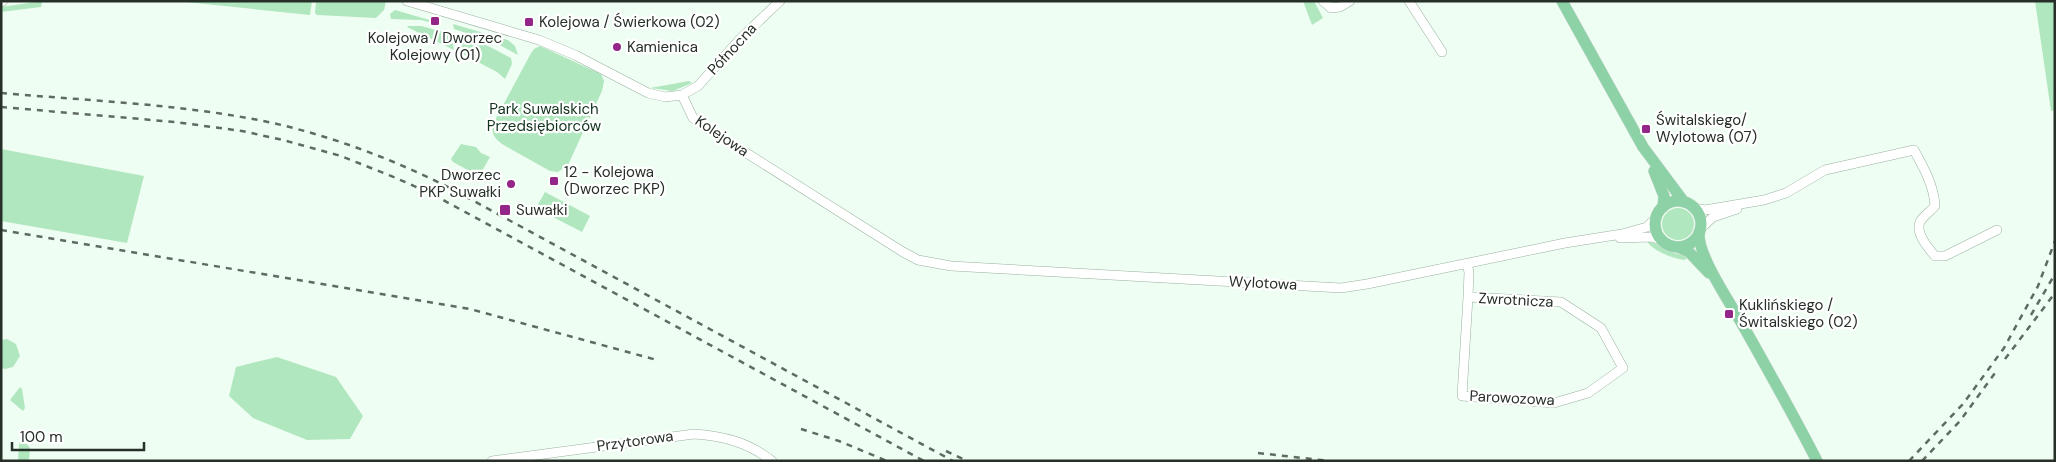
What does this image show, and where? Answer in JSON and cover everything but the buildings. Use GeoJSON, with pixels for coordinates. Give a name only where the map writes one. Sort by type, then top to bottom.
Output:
{"type":"FeatureCollection","features":[{"type":"Feature","properties":{"kind":"main road"},"geometry":{"type":"LineString","coordinates":[[1562,1],[1643,146],[1661,188],[1664,196],[1663,207],[1656,218],[1655,230],[1661,240],[1689,252],[1720,286]]}},
{"type":"Feature","properties":{"kind":"main road"},"geometry":{"type":"LineString","coordinates":[[1643,146],[1700,219],[1700,246],[1720,286],[1789,407],[1817,461]]}},
{"type":"Feature","properties":{"kind":"main road"},"geometry":{"type":"LineString","coordinates":[[1663,207],[1672,202],[1688,205]]}},
{"type":"Feature","properties":{"kind":"main road"},"geometry":{"type":"LineString","coordinates":[[1678,247],[1691,242],[1699,230]]}},
{"type":"Feature","properties":{"kind":"street"},"geometry":{"type":"LineString","coordinates":[[407,1],[539,40],[574,55],[656,96],[682,95]]}},
{"type":"Feature","properties":{"kind":"street","name":"Północna"},"geometry":{"type":"LineString","coordinates":[[682,95],[698,86],[740,38],[780,1]]}},
{"type":"Feature","properties":{"kind":"street"},"geometry":{"type":"LineString","coordinates":[[1323,1],[1331,8],[1340,7],[1350,1]]}},
{"type":"Feature","properties":{"kind":"street"},"geometry":{"type":"LineString","coordinates":[[1409,1],[1442,52]]}},
{"type":"Feature","properties":{"kind":"street","name":"Kolejowa"},"geometry":{"type":"LineString","coordinates":[[682,95],[688,110],[699,123],[918,260]]}},
{"type":"Feature","properties":{"kind":"street"},"geometry":{"type":"LineString","coordinates":[[1699,230],[1706,222],[1718,215],[1753,202],[1786,193],[1811,176],[1825,170],[1914,150],[1928,176],[1935,196],[1935,206],[1920,222],[1920,229],[1926,247],[1934,256],[1945,256],[1997,230]]}},
{"type":"Feature","properties":{"kind":"street"},"geometry":{"type":"LineString","coordinates":[[1688,205],[1705,210],[1753,202]]}},
{"type":"Feature","properties":{"kind":"street","name":"Wylotowa"},"geometry":{"type":"LineString","coordinates":[[1604,238],[1647,227],[1656,218]]}},
{"type":"Feature","properties":{"kind":"street","name":"Wylotowa"},"geometry":{"type":"LineString","coordinates":[[918,260],[961,266],[1341,288],[1565,243],[1604,238],[1652,237],[1661,240]]}},
{"type":"Feature","properties":{"kind":"street","name":"Parowozowa"},"geometry":{"type":"LineString","coordinates":[[1466,264],[1469,272],[1462,396],[1554,403],[1588,393],[1623,368]]}},
{"type":"Feature","properties":{"kind":"street","name":"Zwrotnicza"},"geometry":{"type":"LineString","coordinates":[[1468,297],[1561,302],[1601,328],[1623,368]]}},
{"type":"Feature","properties":{"kind":"street","name":"Przytorowa"},"geometry":{"type":"LineString","coordinates":[[492,461],[694,434],[720,436],[742,443],[772,461]]}},
{"type":"Feature","properties":{"kind":"green space"},"geometry":{"type":"Polygon","coordinates":[[[42,1],[41,7],[1,12],[1,7],[42,1]]]}},
{"type":"Feature","properties":{"kind":"green space"},"geometry":{"type":"Polygon","coordinates":[[[176,1],[312,1],[310,15],[176,1]]]}},
{"type":"Feature","properties":{"kind":"green space"},"geometry":{"type":"Polygon","coordinates":[[[316,1],[386,1],[384,10],[376,18],[317,15],[315,13],[316,1]]]}},
{"type":"Feature","properties":{"kind":"green space"},"geometry":{"type":"Polygon","coordinates":[[[1303,1],[1314,1],[1323,18],[1312,25],[1303,1]]]}},
{"type":"Feature","properties":{"kind":"green space"},"geometry":{"type":"Polygon","coordinates":[[[2035,1],[2055,1],[2055,110],[2051,111],[2035,1]]]}},
{"type":"Feature","properties":{"kind":"green space"},"geometry":{"type":"Polygon","coordinates":[[[395,10],[433,21],[433,23],[421,20],[391,19],[390,14],[395,10]]]}},
{"type":"Feature","properties":{"kind":"green space"},"geometry":{"type":"Polygon","coordinates":[[[453,24],[508,40],[515,46],[518,55],[494,42],[454,29],[453,24]]]}},
{"type":"Feature","properties":{"kind":"green space"},"geometry":{"type":"Polygon","coordinates":[[[421,26],[451,34],[454,50],[407,27],[421,26]]]}},
{"type":"Feature","properties":{"kind":"green space"},"geometry":{"type":"Polygon","coordinates":[[[456,36],[488,46],[511,58],[512,64],[505,79],[497,72],[459,52],[456,36]]]}},
{"type":"Feature","properties":{"kind":"green space","name":"Park Suwalskich Przedsiębiorców"},"geometry":{"type":"Polygon","coordinates":[[[540,46],[601,74],[604,81],[602,91],[568,165],[558,172],[550,171],[502,144],[493,132],[494,122],[530,55],[534,49],[540,46]]]}},
{"type":"Feature","properties":{"kind":"green space"},"geometry":{"type":"Polygon","coordinates":[[[689,81],[692,83],[673,91],[650,88],[689,81]]]}},
{"type":"Feature","properties":{"kind":"green space"},"geometry":{"type":"Polygon","coordinates":[[[461,144],[476,147],[481,153],[490,157],[479,176],[453,162],[451,159],[461,144]]]}},
{"type":"Feature","properties":{"kind":"green space"},"geometry":{"type":"Polygon","coordinates":[[[1,149],[144,176],[127,243],[1,221],[1,149]]]}},
{"type":"Feature","properties":{"kind":"green space"},"geometry":{"type":"Polygon","coordinates":[[[545,192],[590,216],[582,232],[553,217],[555,213],[541,205],[538,209],[536,208],[545,192]]]}},
{"type":"Feature","properties":{"kind":"green space"},"geometry":{"type":"Polygon","coordinates":[[[1678,208],[1684,209],[1689,213],[1693,218],[1693,230],[1689,235],[1684,239],[1678,240],[1672,239],[1667,235],[1663,230],[1662,224],[1663,218],[1667,213],[1672,209],[1678,208]]]}},
{"type":"Feature","properties":{"kind":"green space"},"geometry":{"type":"Polygon","coordinates":[[[1647,241],[1688,257],[1685,260],[1669,256],[1658,251],[1647,241]]]}},
{"type":"Feature","properties":{"kind":"green space"},"geometry":{"type":"Polygon","coordinates":[[[7,339],[16,344],[20,356],[13,367],[5,369],[1,368],[1,340],[7,339]]]}},
{"type":"Feature","properties":{"kind":"green space"},"geometry":{"type":"Polygon","coordinates":[[[277,357],[336,377],[363,416],[350,439],[307,440],[253,418],[229,396],[236,367],[277,357]]]}},
{"type":"Feature","properties":{"kind":"green space"},"geometry":{"type":"Polygon","coordinates":[[[20,387],[25,408],[23,411],[10,400],[20,387]]]}},
{"type":"Feature","properties":{"kind":"green space"},"geometry":{"type":"Polygon","coordinates":[[[24,441],[30,448],[29,461],[18,461],[19,443],[24,441]]]}},
{"type":"Feature","properties":{"kind":"railway"},"geometry":{"type":"LineString","coordinates":[[1,93],[206,111],[296,129],[384,158],[448,187],[953,461]]}},
{"type":"Feature","properties":{"kind":"railway"},"geometry":{"type":"LineString","coordinates":[[1,107],[175,122],[242,131],[341,156],[432,194],[924,461]]}},
{"type":"Feature","properties":{"kind":"railway"},"geometry":{"type":"LineString","coordinates":[[1,230],[470,309],[657,360]]}},
{"type":"Feature","properties":{"kind":"railway"},"geometry":{"type":"LineString","coordinates":[[1909,461],[1963,404],[2004,348],[2038,286],[2055,241]]}},
{"type":"Feature","properties":{"kind":"railway"},"geometry":{"type":"LineString","coordinates":[[2031,315],[2055,274]]}},
{"type":"Feature","properties":{"kind":"railway"},"geometry":{"type":"LineString","coordinates":[[2005,359],[2055,293]]}},
{"type":"Feature","properties":{"kind":"railway"},"geometry":{"type":"LineString","coordinates":[[1922,461],[1960,421],[1995,373]]}},
{"type":"Feature","properties":{"kind":"railway"},"geometry":{"type":"LineString","coordinates":[[801,429],[839,441],[887,461]]}},
{"type":"Feature","properties":{"kind":"railway"},"geometry":{"type":"LineString","coordinates":[[946,451],[967,461]]}},
{"type":"Feature","properties":{"kind":"railway"},"geometry":{"type":"LineString","coordinates":[[1258,453],[1330,461]]}},
{"type":"Feature","properties":{"kind":"place","name":"Kolejowa / Dworzec Kolejowy (01)"},"geometry":{"type":"Point","coordinates":[435,21]}},
{"type":"Feature","properties":{"kind":"place","name":"Kolejowa / Świerkowa (02)"},"geometry":{"type":"Point","coordinates":[529,22]}},
{"type":"Feature","properties":{"kind":"place","name":"Kamienica"},"geometry":{"type":"Point","coordinates":[617,47]}},
{"type":"Feature","properties":{"kind":"place","name":"Świtalskiego/ Wylotowa (07)"},"geometry":{"type":"Point","coordinates":[1646,129]}},
{"type":"Feature","properties":{"kind":"place","name":"12 - Kolejowa (Dworzec PKP)"},"geometry":{"type":"Point","coordinates":[554,181]}},
{"type":"Feature","properties":{"kind":"place","name":"Dworzec PKP Suwałki"},"geometry":{"type":"Point","coordinates":[511,184]}},
{"type":"Feature","properties":{"kind":"place","name":"Suwałki"},"geometry":{"type":"Point","coordinates":[505,210]}},
{"type":"Feature","properties":{"kind":"place","name":"Kuklińskiego / Świtalskiego (02)"},"geometry":{"type":"Point","coordinates":[1729,314]}}]}
